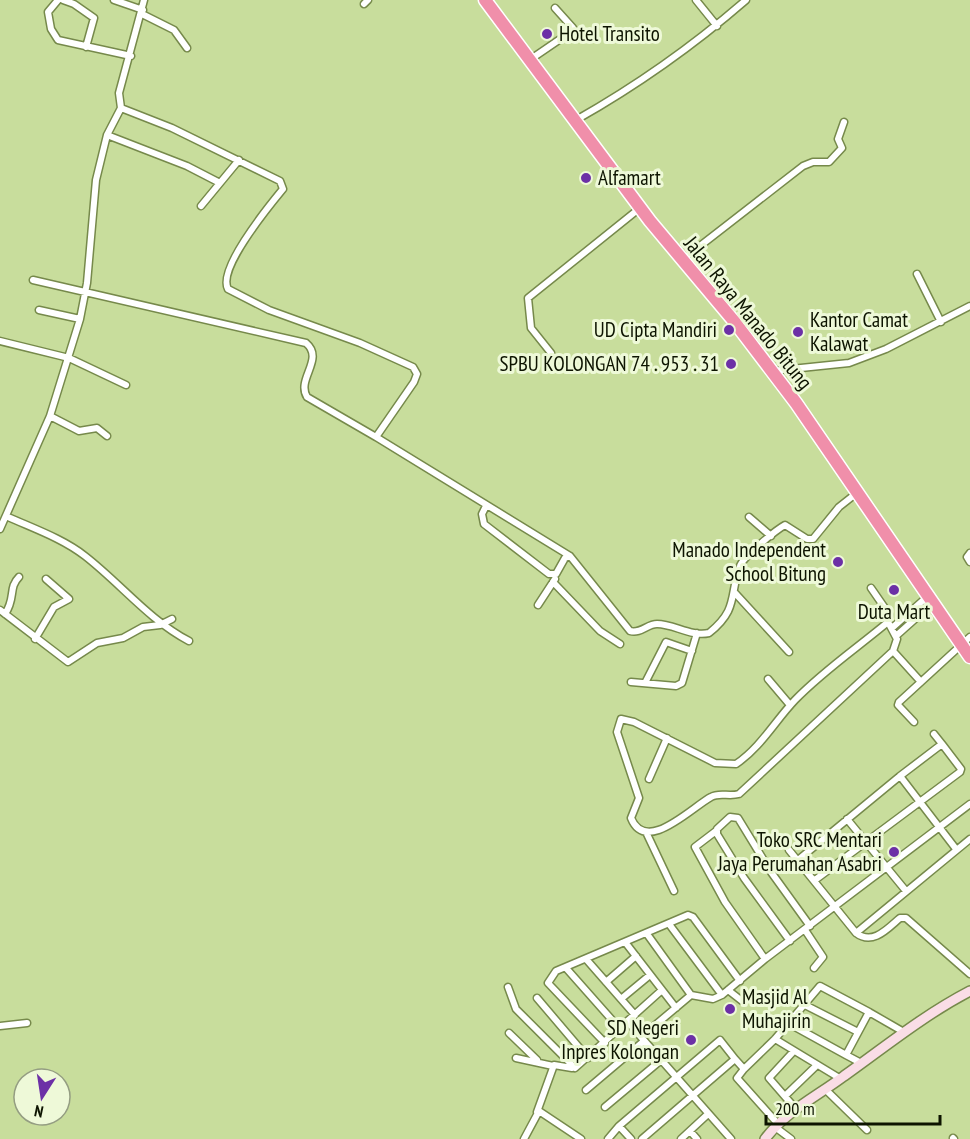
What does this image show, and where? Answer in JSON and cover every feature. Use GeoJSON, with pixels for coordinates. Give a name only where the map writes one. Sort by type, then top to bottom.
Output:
{"type":"FeatureCollection","features":[{"type":"Feature","properties":{"kind":"highway","name":"Jalan Raya Manado Bitung"},"geometry":{"type":"LineString","coordinates":[[485,0],[640,208],[771,371],[858,491],[930,600],[966,640],[970,657]]}},
{"type":"Feature","properties":{"kind":"street"},"geometry":{"type":"LineString","coordinates":[[86,47],[93,18],[74,4],[60,0],[48,12],[55,36],[65,43],[131,56]]}},
{"type":"Feature","properties":{"kind":"street"},"geometry":{"type":"LineString","coordinates":[[114,0],[174,30],[187,48]]}},
{"type":"Feature","properties":{"kind":"street"},"geometry":{"type":"LineString","coordinates":[[0,529],[50,416],[80,319],[86,293],[93,195],[107,135],[121,108],[119,93],[131,56],[144,0]]}},
{"type":"Feature","properties":{"kind":"street"},"geometry":{"type":"LineString","coordinates":[[696,0],[717,26]]}},
{"type":"Feature","properties":{"kind":"street"},"geometry":{"type":"LineString","coordinates":[[576,120],[629,89],[717,26],[746,0]]}},
{"type":"Feature","properties":{"kind":"street"},"geometry":{"type":"LineString","coordinates":[[531,59],[572,31],[573,28],[555,8]]}},
{"type":"Feature","properties":{"kind":"street"},"geometry":{"type":"LineString","coordinates":[[121,108],[172,128],[275,177],[283,184],[283,189],[231,262],[226,277],[227,287],[239,297],[269,310],[360,343],[413,366],[417,374],[414,382],[376,437]]}},
{"type":"Feature","properties":{"kind":"street"},"geometry":{"type":"LineString","coordinates":[[682,260],[803,166],[829,162],[842,148],[838,139],[844,122]]}},
{"type":"Feature","properties":{"kind":"street"},"geometry":{"type":"LineString","coordinates":[[107,135],[187,166],[218,182]]}},
{"type":"Feature","properties":{"kind":"street"},"geometry":{"type":"LineString","coordinates":[[201,206],[218,182],[239,160]]}},
{"type":"Feature","properties":{"kind":"street"},"geometry":{"type":"LineString","coordinates":[[551,352],[531,328],[528,298],[640,208]]}},
{"type":"Feature","properties":{"kind":"street"},"geometry":{"type":"LineString","coordinates":[[917,274],[941,322]]}},
{"type":"Feature","properties":{"kind":"street"},"geometry":{"type":"LineString","coordinates":[[33,280],[306,343],[312,348],[314,356],[304,388],[307,397],[570,556],[630,631],[636,632],[656,624],[706,634],[712,630],[732,604],[742,563],[771,536],[787,525],[807,539],[813,539],[839,507],[858,491]]}},
{"type":"Feature","properties":{"kind":"street"},"geometry":{"type":"LineString","coordinates":[[771,371],[849,363],[886,349],[970,306]]}},
{"type":"Feature","properties":{"kind":"street"},"geometry":{"type":"LineString","coordinates":[[39,310],[80,319]]}},
{"type":"Feature","properties":{"kind":"street"},"geometry":{"type":"LineString","coordinates":[[0,341],[69,358],[126,385]]}},
{"type":"Feature","properties":{"kind":"street"},"geometry":{"type":"LineString","coordinates":[[50,416],[79,431],[95,428],[107,436]]}},
{"type":"Feature","properties":{"kind":"street"},"geometry":{"type":"LineString","coordinates":[[486,506],[482,514],[484,524],[549,574],[557,573]]}},
{"type":"Feature","properties":{"kind":"street"},"geometry":{"type":"LineString","coordinates":[[6,516],[74,549],[120,586],[161,625],[189,641]]}},
{"type":"Feature","properties":{"kind":"street"},"geometry":{"type":"LineString","coordinates":[[749,517],[771,536]]}},
{"type":"Feature","properties":{"kind":"street"},"geometry":{"type":"LineString","coordinates":[[970,553],[967,557],[970,562]]}},
{"type":"Feature","properties":{"kind":"street"},"geometry":{"type":"LineString","coordinates":[[538,605],[554,582],[565,558],[570,556]]}},
{"type":"Feature","properties":{"kind":"street"},"geometry":{"type":"LineString","coordinates":[[18,577],[12,586],[13,603],[3,612],[35,639],[69,662],[97,643],[123,638],[145,626],[161,625],[172,619]]}},
{"type":"Feature","properties":{"kind":"street"},"geometry":{"type":"LineString","coordinates":[[35,639],[54,607],[69,598],[46,579]]}},
{"type":"Feature","properties":{"kind":"street"},"geometry":{"type":"LineString","coordinates":[[554,582],[600,631],[621,644]]}},
{"type":"Feature","properties":{"kind":"street"},"geometry":{"type":"LineString","coordinates":[[871,588],[889,614],[890,625],[896,636]]}},
{"type":"Feature","properties":{"kind":"street"},"geometry":{"type":"LineString","coordinates":[[735,593],[789,652]]}},
{"type":"Feature","properties":{"kind":"street"},"geometry":{"type":"LineString","coordinates":[[930,600],[896,636],[893,651],[739,794],[712,796],[670,825],[646,832],[637,828],[631,818],[639,798],[617,727],[621,719],[626,718],[716,764],[729,766],[743,759],[759,744],[790,705],[848,652],[930,600]]}},
{"type":"Feature","properties":{"kind":"street"},"geometry":{"type":"LineString","coordinates":[[631,682],[676,686],[682,683],[697,633]]}},
{"type":"Feature","properties":{"kind":"street"},"geometry":{"type":"LineString","coordinates":[[914,722],[898,703],[966,640]]}},
{"type":"Feature","properties":{"kind":"street"},"geometry":{"type":"LineString","coordinates":[[645,683],[666,642],[692,651]]}},
{"type":"Feature","properties":{"kind":"street"},"geometry":{"type":"LineString","coordinates":[[893,651],[921,682]]}},
{"type":"Feature","properties":{"kind":"street"},"geometry":{"type":"LineString","coordinates":[[768,679],[790,705]]}},
{"type":"Feature","properties":{"kind":"street"},"geometry":{"type":"LineString","coordinates":[[815,880],[961,771],[934,734]]}},
{"type":"Feature","properties":{"kind":"street"},"geometry":{"type":"LineString","coordinates":[[649,779],[667,738]]}},
{"type":"Feature","properties":{"kind":"street"},"geometry":{"type":"LineString","coordinates":[[798,860],[942,744]]}},
{"type":"Feature","properties":{"kind":"street"},"geometry":{"type":"LineString","coordinates":[[900,776],[956,849]]}},
{"type":"Feature","properties":{"kind":"street"},"geometry":{"type":"LineString","coordinates":[[647,934],[691,995],[713,999],[722,996],[765,959],[970,804]]}},
{"type":"Feature","properties":{"kind":"street"},"geometry":{"type":"LineString","coordinates":[[765,959],[725,902],[695,847],[730,817],[736,816],[807,928],[823,957],[814,968]]}},
{"type":"Feature","properties":{"kind":"street"},"geometry":{"type":"LineString","coordinates":[[847,819],[906,891]]}},
{"type":"Feature","properties":{"kind":"street"},"geometry":{"type":"LineString","coordinates":[[716,831],[744,878],[790,941]]}},
{"type":"Feature","properties":{"kind":"street"},"geometry":{"type":"LineString","coordinates":[[646,832],[674,891]]}},
{"type":"Feature","properties":{"kind":"street"},"geometry":{"type":"LineString","coordinates":[[856,933],[970,839]]}},
{"type":"Feature","properties":{"kind":"street"},"geometry":{"type":"LineString","coordinates":[[789,850],[856,933],[868,939],[882,933],[900,918],[906,918],[970,974]]}},
{"type":"Feature","properties":{"kind":"street"},"geometry":{"type":"LineString","coordinates":[[605,1043],[548,983],[556,971],[686,916],[692,916],[740,981]]}},
{"type":"Feature","properties":{"kind":"street"},"geometry":{"type":"LineString","coordinates":[[669,924],[722,996]]}},
{"type":"Feature","properties":{"kind":"street"},"geometry":{"type":"LineString","coordinates":[[625,942],[675,1008]]}},
{"type":"Feature","properties":{"kind":"street"},"geometry":{"type":"LineString","coordinates":[[606,982],[636,956]]}},
{"type":"Feature","properties":{"kind":"street"},"geometry":{"type":"LineString","coordinates":[[586,959],[635,1015]]}},
{"type":"Feature","properties":{"kind":"street"},"geometry":{"type":"LineString","coordinates":[[566,968],[620,1029]]}},
{"type":"Feature","properties":{"kind":"street"},"geometry":{"type":"LineString","coordinates":[[621,999],[650,975]]}},
{"type":"Feature","properties":{"kind":"street"},"geometry":{"type":"LineString","coordinates":[[791,1139],[776,1125],[737,1078],[775,1039],[820,986],[902,1031]]}},
{"type":"Feature","properties":{"kind":"street"},"geometry":{"type":"LineString","coordinates":[[508,987],[516,1009],[572,1068]]}},
{"type":"Feature","properties":{"kind":"street"},"geometry":{"type":"LineString","coordinates":[[516,1058],[572,1068],[588,1058],[662,990]]}},
{"type":"Feature","properties":{"kind":"street"},"geometry":{"type":"LineString","coordinates":[[728,990],[742,1001]]}},
{"type":"Feature","properties":{"kind":"street"},"geometry":{"type":"LineString","coordinates":[[765,1139],[776,1125],[795,1108],[841,1079],[902,1031],[970,991]]}},
{"type":"Feature","properties":{"kind":"street"},"geometry":{"type":"LineString","coordinates":[[586,1090],[691,995]]}},
{"type":"Feature","properties":{"kind":"street"},"geometry":{"type":"LineString","coordinates":[[537,998],[588,1058]]}},
{"type":"Feature","properties":{"kind":"street"},"geometry":{"type":"LineString","coordinates":[[803,1004],[858,1032]]}},
{"type":"Feature","properties":{"kind":"street"},"geometry":{"type":"LineString","coordinates":[[846,1055],[869,1012]]}},
{"type":"Feature","properties":{"kind":"street"},"geometry":{"type":"LineString","coordinates":[[627,1022],[731,1139]]}},
{"type":"Feature","properties":{"kind":"street"},"geometry":{"type":"LineString","coordinates":[[0,1026],[27,1023]]}},
{"type":"Feature","properties":{"kind":"street"},"geometry":{"type":"LineString","coordinates":[[788,1023],[861,1063]]}},
{"type":"Feature","properties":{"kind":"street"},"geometry":{"type":"LineString","coordinates":[[509,1033],[537,1060]]}},
{"type":"Feature","properties":{"kind":"street"},"geometry":{"type":"LineString","coordinates":[[608,1139],[619,1126],[676,1078],[717,1039],[744,1069]]}},
{"type":"Feature","properties":{"kind":"street"},"geometry":{"type":"LineString","coordinates":[[775,1039],[792,1052],[841,1079]]}},
{"type":"Feature","properties":{"kind":"street"},"geometry":{"type":"LineString","coordinates":[[792,1052],[769,1078],[795,1108]]}},
{"type":"Feature","properties":{"kind":"street"},"geometry":{"type":"LineString","coordinates":[[642,1139],[735,1059]]}},
{"type":"Feature","properties":{"kind":"street"},"geometry":{"type":"LineString","coordinates":[[605,1107],[660,1060]]}},
{"type":"Feature","properties":{"kind":"street"},"geometry":{"type":"LineString","coordinates":[[524,1139],[537,1112],[553,1066]]}},
{"type":"Feature","properties":{"kind":"street"},"geometry":{"type":"LineString","coordinates":[[785,1096],[816,1066]]}},
{"type":"Feature","properties":{"kind":"street"},"geometry":{"type":"LineString","coordinates":[[825,1089],[867,1130]]}},
{"type":"Feature","properties":{"kind":"street"},"geometry":{"type":"LineString","coordinates":[[537,1112],[541,1112],[581,1139]]}},
{"type":"Feature","properties":{"kind":"street"},"geometry":{"type":"LineString","coordinates":[[681,1139],[708,1114]]}},
{"type":"Feature","properties":{"kind":"street"},"geometry":{"type":"LineString","coordinates":[[619,1126],[631,1139]]}},
{"type":"Feature","properties":{"kind":"street"},"geometry":{"type":"LineString","coordinates":[[690,1131],[697,1139]]}},
{"type":"Feature","properties":{"kind":"place","name":"Hotel Transito"},"geometry":{"type":"Point","coordinates":[547,34]}},
{"type":"Feature","properties":{"kind":"place","name":"Alfamart"},"geometry":{"type":"Point","coordinates":[586,178]}},
{"type":"Feature","properties":{"kind":"place","name":"UD Cipta Mandiri"},"geometry":{"type":"Point","coordinates":[729,330]}},
{"type":"Feature","properties":{"kind":"place","name":"Kantor Camat Kalawat"},"geometry":{"type":"Point","coordinates":[798,332]}},
{"type":"Feature","properties":{"kind":"place","name":"SPBU KOLONGAN 74 . 953 . 31"},"geometry":{"type":"Point","coordinates":[731,364]}},
{"type":"Feature","properties":{"kind":"place","name":"Manado Independent School Bitung"},"geometry":{"type":"Point","coordinates":[838,562]}},
{"type":"Feature","properties":{"kind":"place","name":"Duta Mart"},"geometry":{"type":"Point","coordinates":[894,590]}},
{"type":"Feature","properties":{"kind":"place","name":"Toko SRC Mentari Jaya Perumahan Asabri"},"geometry":{"type":"Point","coordinates":[894,852]}},
{"type":"Feature","properties":{"kind":"place","name":"Masjid Al Muhajirin"},"geometry":{"type":"Point","coordinates":[730,1009]}},
{"type":"Feature","properties":{"kind":"place","name":"SD Negeri Inpres Kolongan"},"geometry":{"type":"Point","coordinates":[691,1040]}}]}
